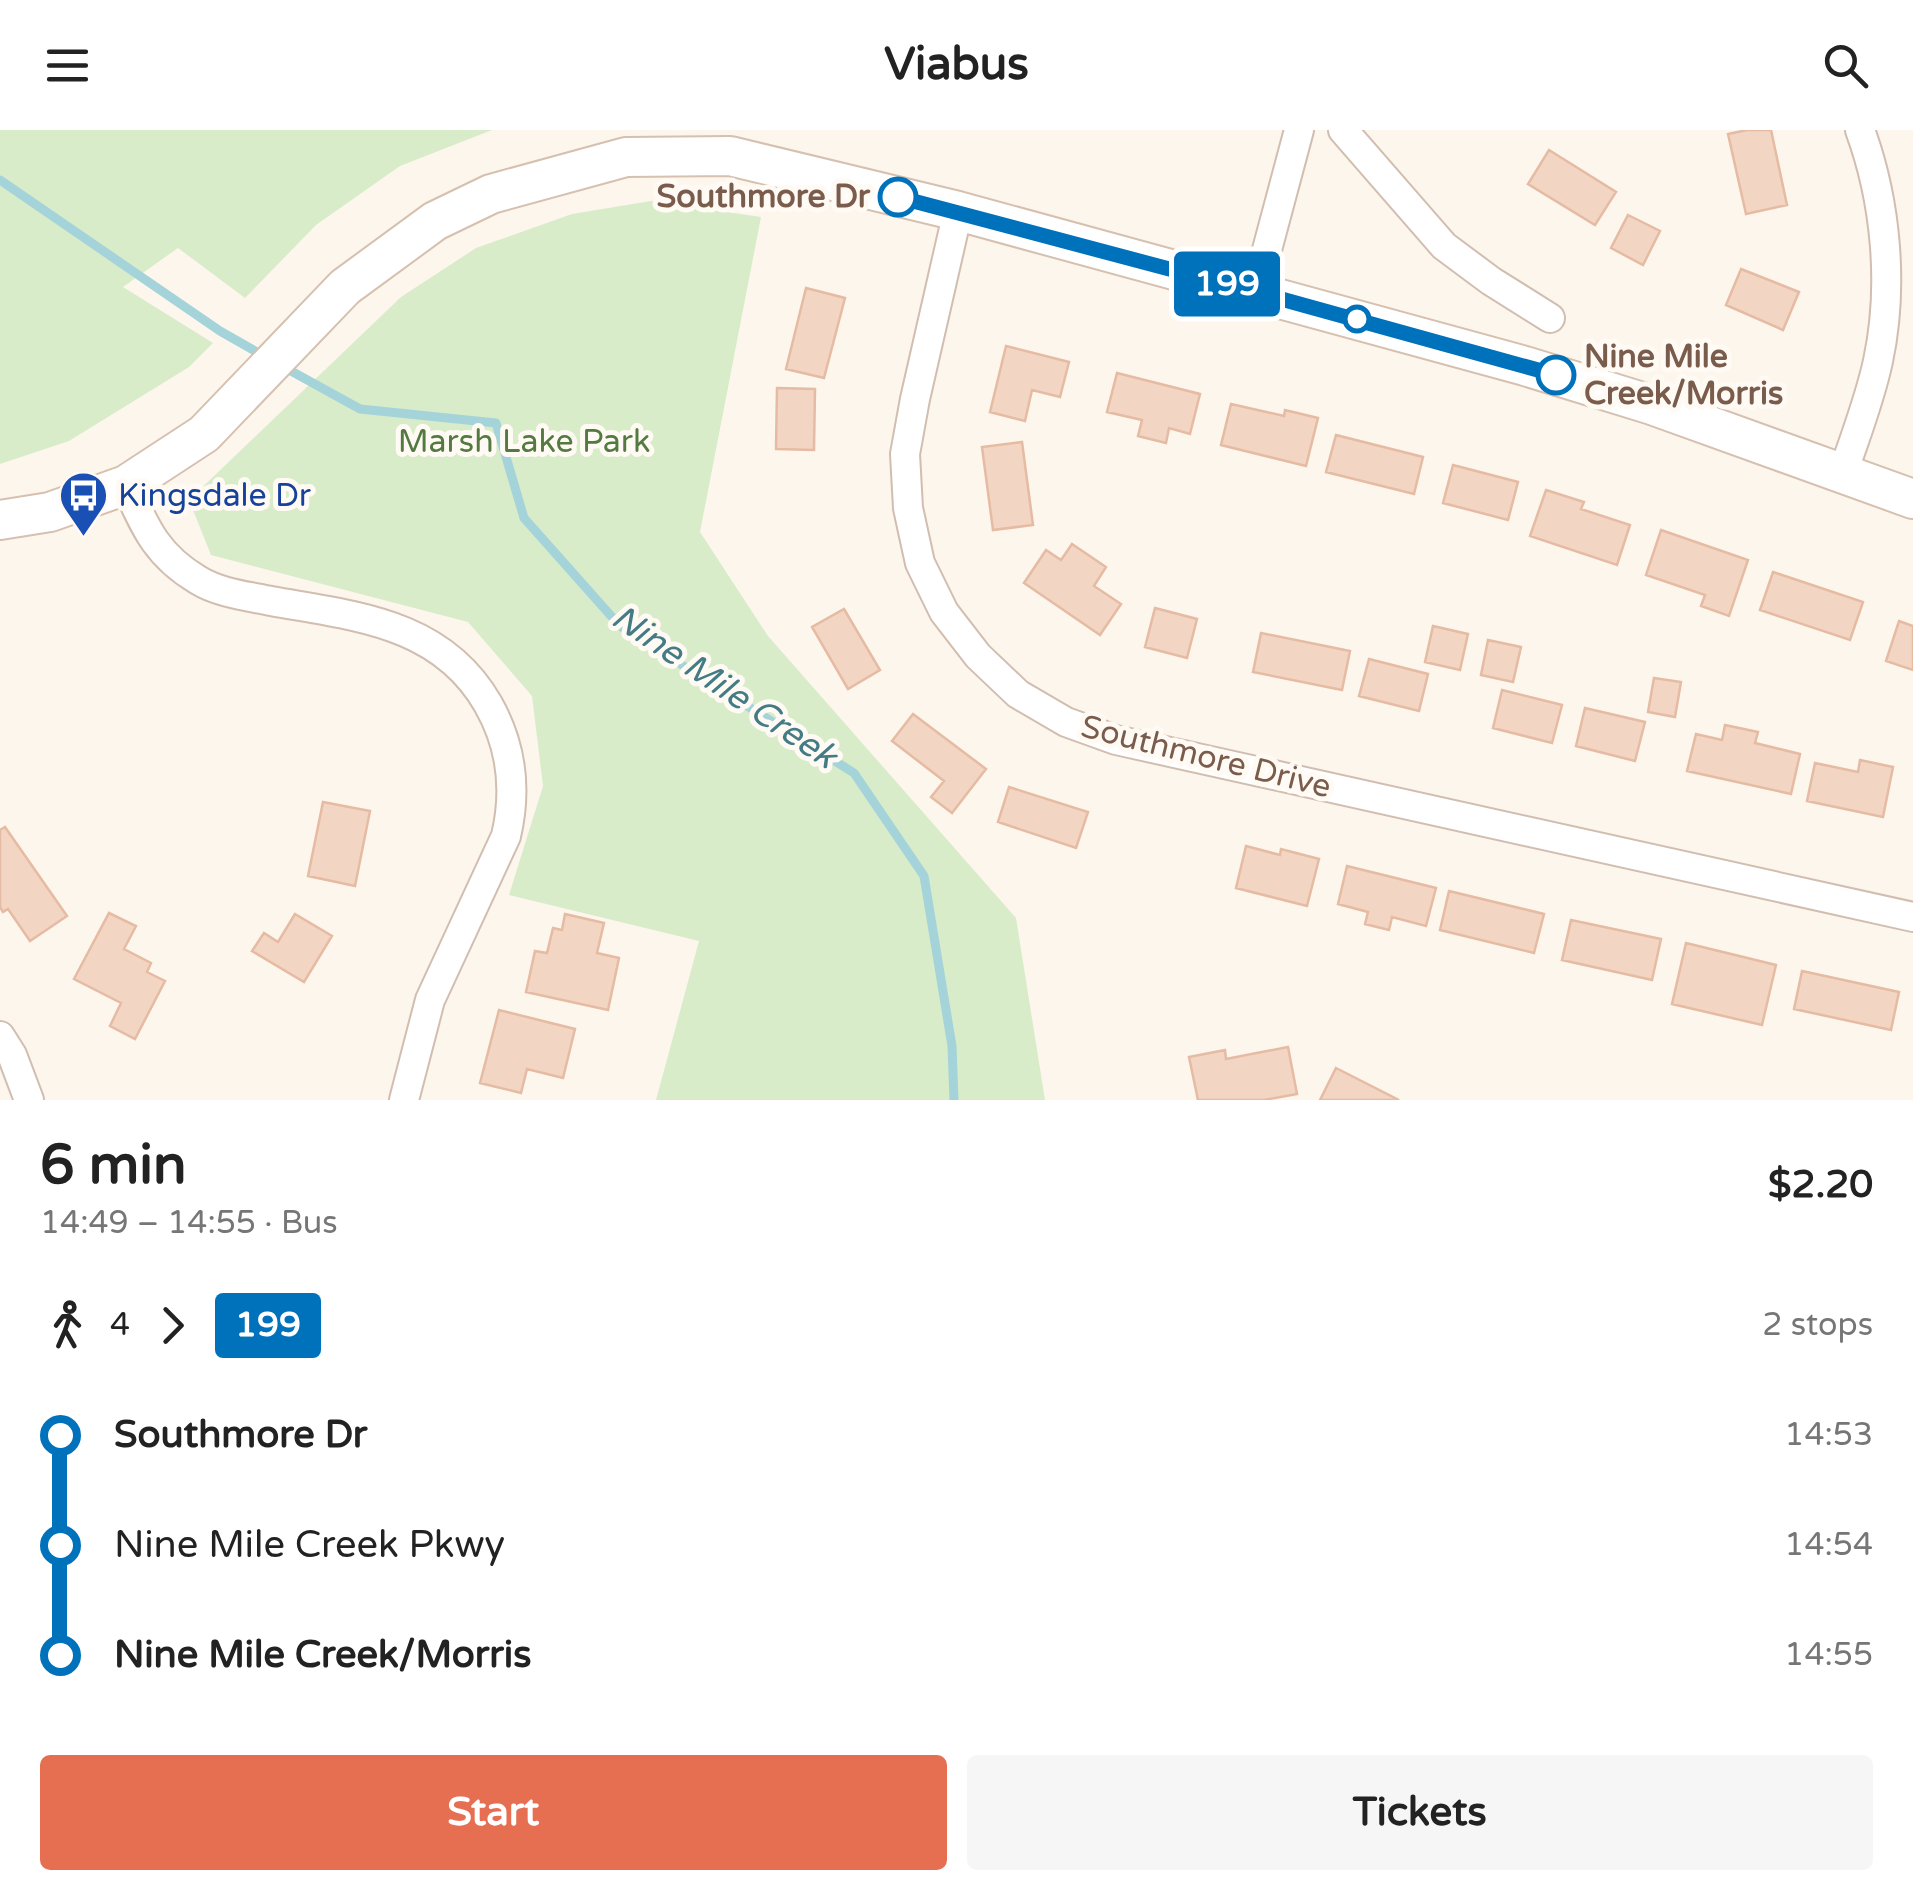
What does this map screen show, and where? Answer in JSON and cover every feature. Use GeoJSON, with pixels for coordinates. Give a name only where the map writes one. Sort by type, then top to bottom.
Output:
{"type":"FeatureCollection","features":[{"type":"Feature","properties":{"kind":"street"},"geometry":{"type":"LineString","coordinates":[[1256,292],[1299,130]]}},
{"type":"Feature","properties":{"kind":"street"},"geometry":{"type":"LineString","coordinates":[[1343,130],[1444,246],[1490,282],[1550,318]]}},
{"type":"Feature","properties":{"kind":"street"},"geometry":{"type":"LineString","coordinates":[[1843,473],[1878,361],[1886,294],[1882,226],[1870,160],[1860,130]]}},
{"type":"Feature","properties":{"kind":"street"},"geometry":{"type":"LineString","coordinates":[[0,520],[50,512],[126,486],[204,434],[345,287],[435,221],[491,194],[626,157],[730,156],[958,211],[1561,377],[1652,405],[1913,499]]}},
{"type":"Feature","properties":{"kind":"street","name":"Southmore Drive"},"geometry":{"type":"LineString","coordinates":[[958,211],[904,454],[908,508],[920,562],[944,612],[978,656],[1018,694],[1066,722],[1116,740],[1913,917]]}},
{"type":"Feature","properties":{"kind":"street"},"geometry":{"type":"LineString","coordinates":[[126,486],[148,535],[172,562],[200,582],[236,594],[379,621],[416,636],[452,659],[480,690],[501,728],[511,766],[512,809],[506,836],[430,1000],[404,1100]]}},
{"type":"Feature","properties":{"kind":"street"},"geometry":{"type":"LineString","coordinates":[[0,1036],[12,1055],[29,1100]]}},
{"type":"Feature","properties":{"kind":"green space"},"geometry":{"type":"Polygon","coordinates":[[[0,130],[492,130],[400,166],[316,225],[245,298],[178,248],[123,287],[213,343],[189,367],[69,441],[0,464],[0,130]]]}},
{"type":"Feature","properties":{"kind":"green space","name":"Marsh Lake Park"},"geometry":{"type":"Polygon","coordinates":[[[651,201],[761,217],[700,532],[768,636],[1016,918],[1045,1100],[656,1100],[699,941],[509,895],[543,786],[532,696],[468,622],[211,555],[189,500],[401,297],[476,248],[572,214],[651,201]]]}},
{"type":"Feature","properties":{"kind":"building"},"geometry":{"type":"Polygon","coordinates":[[[1771,130],[1787,205],[1746,214],[1728,134],[1771,130]]]}},
{"type":"Feature","properties":{"kind":"building"},"geometry":{"type":"Polygon","coordinates":[[[1549,150],[1616,192],[1595,225],[1528,184],[1549,150]]]}},
{"type":"Feature","properties":{"kind":"building"},"geometry":{"type":"Polygon","coordinates":[[[1628,215],[1660,231],[1643,265],[1611,248],[1628,215]]]}},
{"type":"Feature","properties":{"kind":"building"},"geometry":{"type":"Polygon","coordinates":[[[1741,269],[1799,292],[1783,330],[1726,305],[1741,269]]]}},
{"type":"Feature","properties":{"kind":"building"},"geometry":{"type":"Polygon","coordinates":[[[806,288],[845,298],[824,378],[786,369],[806,288]]]}},
{"type":"Feature","properties":{"kind":"building"},"geometry":{"type":"Polygon","coordinates":[[[1006,346],[1069,362],[1060,397],[1032,390],[1025,421],[990,412],[1006,346]]]}},
{"type":"Feature","properties":{"kind":"building"},"geometry":{"type":"Polygon","coordinates":[[[1117,373],[1200,394],[1190,434],[1169,428],[1166,443],[1138,436],[1142,420],[1107,412],[1117,373]]]}},
{"type":"Feature","properties":{"kind":"building"},"geometry":{"type":"Polygon","coordinates":[[[777,388],[815,389],[814,450],[776,449],[777,388]]]}},
{"type":"Feature","properties":{"kind":"building"},"geometry":{"type":"Polygon","coordinates":[[[1231,404],[1284,416],[1285,410],[1318,418],[1306,466],[1221,445],[1231,404]]]}},
{"type":"Feature","properties":{"kind":"building"},"geometry":{"type":"Polygon","coordinates":[[[1336,435],[1423,457],[1414,494],[1326,472],[1336,435]]]}},
{"type":"Feature","properties":{"kind":"building"},"geometry":{"type":"Polygon","coordinates":[[[1022,442],[1033,525],[993,530],[982,447],[1022,442]]]}},
{"type":"Feature","properties":{"kind":"building"},"geometry":{"type":"Polygon","coordinates":[[[1453,465],[1518,482],[1508,520],[1443,503],[1453,465]]]}},
{"type":"Feature","properties":{"kind":"building"},"geometry":{"type":"Polygon","coordinates":[[[1546,490],[1584,502],[1581,509],[1630,525],[1617,565],[1530,536],[1546,490]]]}},
{"type":"Feature","properties":{"kind":"building"},"geometry":{"type":"Polygon","coordinates":[[[1661,530],[1748,560],[1729,616],[1701,606],[1705,595],[1646,575],[1661,530]]]}},
{"type":"Feature","properties":{"kind":"building"},"geometry":{"type":"Polygon","coordinates":[[[1072,544],[1106,567],[1094,586],[1121,604],[1100,635],[1024,583],[1046,550],[1061,560],[1072,544]]]}},
{"type":"Feature","properties":{"kind":"building"},"geometry":{"type":"Polygon","coordinates":[[[1773,572],[1863,602],[1850,640],[1760,610],[1773,572]]]}},
{"type":"Feature","properties":{"kind":"building"},"geometry":{"type":"Polygon","coordinates":[[[1155,608],[1197,619],[1187,658],[1145,647],[1155,608]]]}},
{"type":"Feature","properties":{"kind":"building"},"geometry":{"type":"Polygon","coordinates":[[[844,609],[880,670],[848,689],[812,627],[844,609]]]}},
{"type":"Feature","properties":{"kind":"building"},"geometry":{"type":"Polygon","coordinates":[[[1899,621],[1913,626],[1913,670],[1886,661],[1899,621]]]}},
{"type":"Feature","properties":{"kind":"building"},"geometry":{"type":"Polygon","coordinates":[[[1433,626],[1468,634],[1460,670],[1425,662],[1433,626]]]}},
{"type":"Feature","properties":{"kind":"building"},"geometry":{"type":"Polygon","coordinates":[[[1261,633],[1350,651],[1342,690],[1253,672],[1261,633]]]}},
{"type":"Feature","properties":{"kind":"building"},"geometry":{"type":"Polygon","coordinates":[[[1488,640],[1521,647],[1513,682],[1481,675],[1488,640]]]}},
{"type":"Feature","properties":{"kind":"building"},"geometry":{"type":"Polygon","coordinates":[[[1369,659],[1428,674],[1419,711],[1359,696],[1369,659]]]}},
{"type":"Feature","properties":{"kind":"building"},"geometry":{"type":"Polygon","coordinates":[[[1654,678],[1681,682],[1675,717],[1648,712],[1654,678]]]}},
{"type":"Feature","properties":{"kind":"building"},"geometry":{"type":"Polygon","coordinates":[[[1502,690],[1562,705],[1552,743],[1493,728],[1502,690]]]}},
{"type":"Feature","properties":{"kind":"building"},"geometry":{"type":"Polygon","coordinates":[[[1585,708],[1645,722],[1635,761],[1576,746],[1585,708]]]}},
{"type":"Feature","properties":{"kind":"building"},"geometry":{"type":"Polygon","coordinates":[[[913,714],[986,769],[952,813],[931,797],[944,781],[892,741],[913,714]]]}},
{"type":"Feature","properties":{"kind":"building"},"geometry":{"type":"Polygon","coordinates":[[[1725,725],[1758,732],[1755,743],[1800,754],[1791,794],[1687,771],[1696,734],[1722,740],[1725,725]]]}},
{"type":"Feature","properties":{"kind":"building"},"geometry":{"type":"Polygon","coordinates":[[[1860,760],[1893,767],[1883,817],[1807,801],[1815,763],[1858,772],[1860,760]]]}},
{"type":"Feature","properties":{"kind":"building"},"geometry":{"type":"Polygon","coordinates":[[[1009,787],[1088,812],[1076,848],[998,822],[1009,787]]]}},
{"type":"Feature","properties":{"kind":"building"},"geometry":{"type":"Polygon","coordinates":[[[323,802],[370,811],[355,886],[308,876],[323,802]]]}},
{"type":"Feature","properties":{"kind":"building"},"geometry":{"type":"Polygon","coordinates":[[[5,827],[67,916],[30,941],[8,909],[3,912],[0,907],[0,830],[5,827]]]}},
{"type":"Feature","properties":{"kind":"building"},"geometry":{"type":"Polygon","coordinates":[[[1246,846],[1280,855],[1281,849],[1319,859],[1307,906],[1236,888],[1246,846]]]}},
{"type":"Feature","properties":{"kind":"building"},"geometry":{"type":"Polygon","coordinates":[[[1347,866],[1436,888],[1426,926],[1392,917],[1389,930],[1365,924],[1368,912],[1338,904],[1347,866]]]}},
{"type":"Feature","properties":{"kind":"building"},"geometry":{"type":"Polygon","coordinates":[[[1449,891],[1544,914],[1534,953],[1440,930],[1449,891]]]}},
{"type":"Feature","properties":{"kind":"building"},"geometry":{"type":"Polygon","coordinates":[[[109,913],[136,926],[124,949],[151,963],[147,972],[165,981],[135,1039],[110,1026],[121,1003],[74,979],[109,913]]]}},
{"type":"Feature","properties":{"kind":"building"},"geometry":{"type":"Polygon","coordinates":[[[295,914],[332,936],[304,982],[252,951],[264,933],[278,942],[295,914]]]}},
{"type":"Feature","properties":{"kind":"building"},"geometry":{"type":"Polygon","coordinates":[[[565,914],[604,923],[597,953],[619,958],[608,1010],[526,992],[535,951],[547,953],[553,928],[562,930],[565,914]]]}},
{"type":"Feature","properties":{"kind":"building"},"geometry":{"type":"Polygon","coordinates":[[[1571,920],[1661,939],[1652,980],[1562,960],[1571,920]]]}},
{"type":"Feature","properties":{"kind":"building"},"geometry":{"type":"Polygon","coordinates":[[[1686,943],[1776,965],[1762,1025],[1672,1004],[1686,943]]]}},
{"type":"Feature","properties":{"kind":"building"},"geometry":{"type":"Polygon","coordinates":[[[1802,971],[1899,992],[1891,1030],[1794,1009],[1802,971]]]}},
{"type":"Feature","properties":{"kind":"building"},"geometry":{"type":"Polygon","coordinates":[[[499,1010],[575,1029],[563,1078],[527,1069],[521,1093],[480,1083],[499,1010]]]}},
{"type":"Feature","properties":{"kind":"building"},"geometry":{"type":"Polygon","coordinates":[[[1288,1047],[1297,1094],[1264,1100],[1198,1100],[1189,1057],[1225,1050],[1226,1059],[1288,1047]]]}},
{"type":"Feature","properties":{"kind":"building"},"geometry":{"type":"Polygon","coordinates":[[[1336,1068],[1399,1100],[1320,1100],[1336,1068]]]}},
{"type":"Feature","properties":{"kind":"waterway","name":"Nine Mile Creek"},"geometry":{"type":"LineString","coordinates":[[0,180],[220,331],[264,356]]}},
{"type":"Feature","properties":{"kind":"waterway","name":"Nine Mile Creek"},"geometry":{"type":"LineString","coordinates":[[282,366],[360,409],[496,423],[524,518],[620,626],[854,773],[924,876],[952,1046],[954,1100]]}},
{"type":"Feature","properties":{"kind":"bus line","name":"199"},"geometry":{"type":"LineString","coordinates":[[898,197],[1556,375]]}},
{"type":"Feature","properties":{"kind":"place","name":"Southmore Dr"},"geometry":{"type":"Point","coordinates":[898,197]}},
{"type":"Feature","properties":{"kind":"place","name":"Nine Mile Creek/Morris"},"geometry":{"type":"Point","coordinates":[1556,375]}},
{"type":"Feature","properties":{"kind":"place","name":"Kingsdale Dr"},"geometry":{"type":"Point","coordinates":[83,538]}}]}
